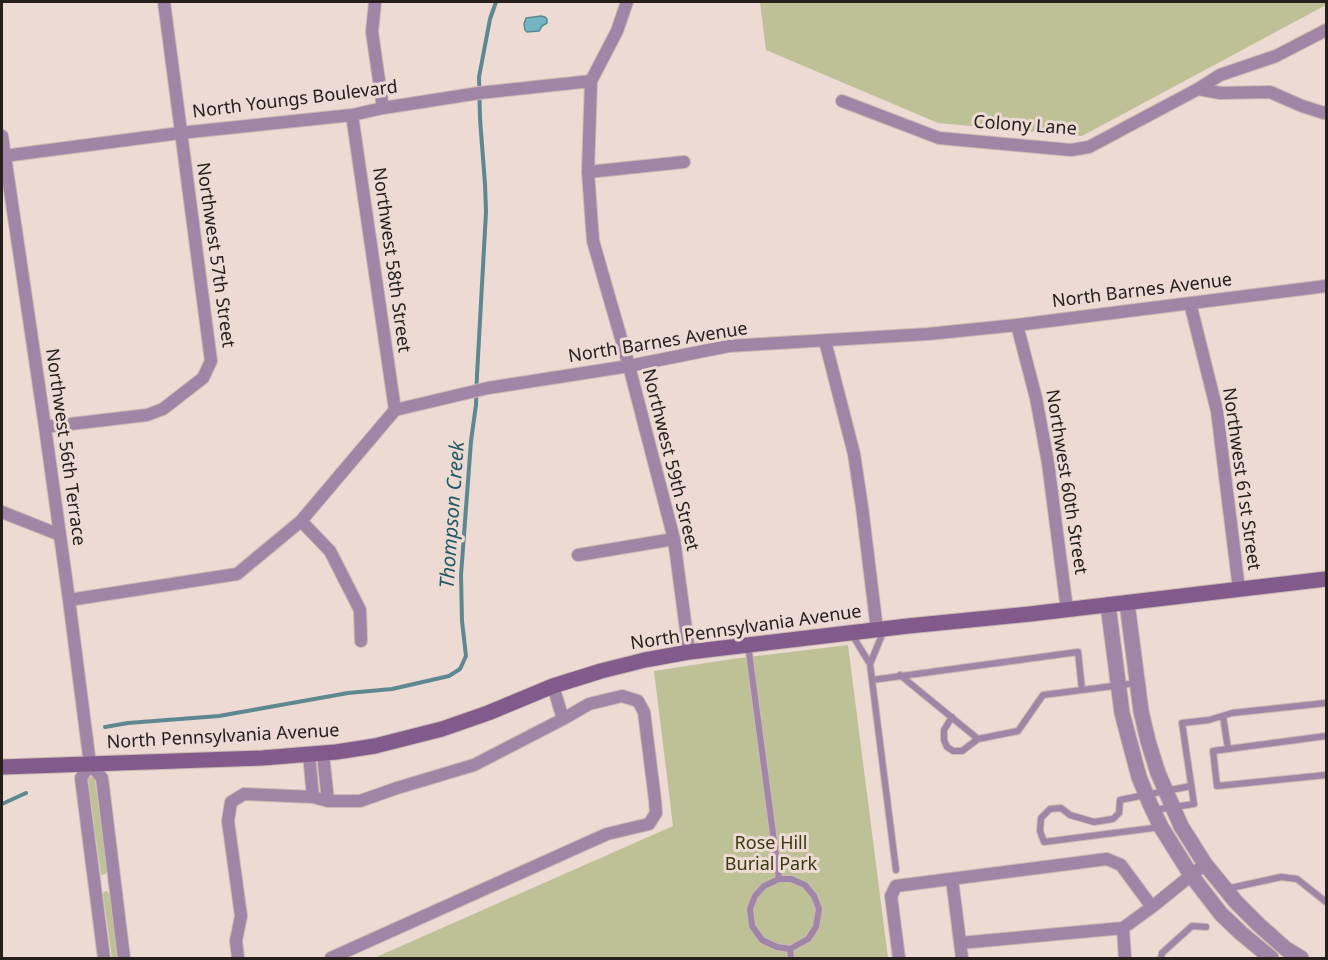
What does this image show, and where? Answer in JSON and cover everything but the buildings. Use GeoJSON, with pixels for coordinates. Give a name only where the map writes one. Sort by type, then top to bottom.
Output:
{"type":"FeatureCollection","features":[{"type":"Feature","properties":{"kind":"main road","name":"North Pennsylvania Avenue"},"geometry":{"type":"LineString","coordinates":[[2,767],[316,754],[375,746],[442,729],[488,714],[553,686],[612,668],[689,652],[1326,579]]}},
{"type":"Feature","properties":{"kind":"street","name":"Northwest 57th Street"},"geometry":{"type":"LineString","coordinates":[[45,427],[147,415],[163,409],[203,378],[211,361],[164,2]]}},
{"type":"Feature","properties":{"kind":"street"},"geometry":{"type":"LineString","coordinates":[[375,2],[372,32],[383,108]]}},
{"type":"Feature","properties":{"kind":"street","name":"Northwest 59th Street"},"geometry":{"type":"LineString","coordinates":[[627,2],[617,31],[591,81],[588,171],[593,241],[629,366],[674,539],[689,652]]}},
{"type":"Feature","properties":{"kind":"street","name":"Colony Lane"},"geometry":{"type":"LineString","coordinates":[[842,101],[939,138],[1071,150],[1089,147],[1220,75],[1276,56],[1326,30]]}},
{"type":"Feature","properties":{"kind":"street","name":"North Youngs Boulevard"},"geometry":{"type":"LineString","coordinates":[[4,156],[180,133],[352,115],[465,95],[591,81]]}},
{"type":"Feature","properties":{"kind":"street"},"geometry":{"type":"LineString","coordinates":[[1198,89],[1220,93],[1270,92],[1302,106],[1326,112]]}},
{"type":"Feature","properties":{"kind":"street","name":"Northwest 58th Street"},"geometry":{"type":"LineString","coordinates":[[352,115],[394,410]]}},
{"type":"Feature","properties":{"kind":"street","name":"Northwest 56th Terrace"},"geometry":{"type":"LineString","coordinates":[[2,136],[45,427],[90,764],[102,778],[124,958]]}},
{"type":"Feature","properties":{"kind":"street"},"geometry":{"type":"LineString","coordinates":[[588,171],[684,162]]}},
{"type":"Feature","properties":{"kind":"street","name":"North Barnes Avenue"},"geometry":{"type":"LineString","coordinates":[[394,410],[488,388],[629,366],[729,346],[928,334],[1326,286]]}},
{"type":"Feature","properties":{"kind":"street","name":"Northwest 61st Street"},"geometry":{"type":"LineString","coordinates":[[1190,303],[1217,411],[1239,590]]}},
{"type":"Feature","properties":{"kind":"street","name":"Northwest 60th Street"},"geometry":{"type":"LineString","coordinates":[[1017,325],[1036,398],[1048,463],[1067,610]]}},
{"type":"Feature","properties":{"kind":"street"},"geometry":{"type":"LineString","coordinates":[[825,341],[854,454],[880,629]]}},
{"type":"Feature","properties":{"kind":"street"},"geometry":{"type":"LineString","coordinates":[[69,600],[237,574],[301,521],[394,410]]}},
{"type":"Feature","properties":{"kind":"street"},"geometry":{"type":"LineString","coordinates":[[2,512],[60,535]]}},
{"type":"Feature","properties":{"kind":"street"},"geometry":{"type":"LineString","coordinates":[[301,521],[330,551],[360,610],[361,642]]}},
{"type":"Feature","properties":{"kind":"street"},"geometry":{"type":"LineString","coordinates":[[578,555],[674,539]]}},
{"type":"Feature","properties":{"kind":"street"},"geometry":{"type":"LineString","coordinates":[[1127,603],[1141,711],[1148,741],[1181,826],[1205,864],[1258,925],[1286,949],[1301,958]]}},
{"type":"Feature","properties":{"kind":"street"},"geometry":{"type":"LineString","coordinates":[[1108,605],[1122,713],[1146,795],[1161,827],[1191,875],[1221,914],[1271,958]]}},
{"type":"Feature","properties":{"kind":"street"},"geometry":{"type":"LineString","coordinates":[[553,686],[563,719]]}},
{"type":"Feature","properties":{"kind":"street"},"geometry":{"type":"LineString","coordinates":[[238,958],[236,941],[241,916],[228,821],[231,802],[244,794],[313,797],[328,801],[360,801],[474,765],[589,704],[622,696],[638,701],[644,712],[655,800],[656,813],[649,825],[607,834],[331,958]]}},
{"type":"Feature","properties":{"kind":"street"},"geometry":{"type":"LineString","coordinates":[[316,754],[328,801]]}},
{"type":"Feature","properties":{"kind":"street"},"geometry":{"type":"LineString","coordinates":[[313,797],[316,754]]}},
{"type":"Feature","properties":{"kind":"street","name":"Northwest 56th Terrace"},"geometry":{"type":"LineString","coordinates":[[90,764],[81,778],[105,958]]}},
{"type":"Feature","properties":{"kind":"street"},"geometry":{"type":"LineString","coordinates":[[899,958],[891,896],[896,886],[1107,859],[1121,864],[1152,907]]}},
{"type":"Feature","properties":{"kind":"street"},"geometry":{"type":"LineString","coordinates":[[960,943],[1123,928],[1205,864]]}},
{"type":"Feature","properties":{"kind":"street"},"geometry":{"type":"LineString","coordinates":[[952,879],[962,958]]}},
{"type":"Feature","properties":{"kind":"street"},"geometry":{"type":"LineString","coordinates":[[95,883],[114,880]]}},
{"type":"Feature","properties":{"kind":"street"},"geometry":{"type":"LineString","coordinates":[[1123,928],[1125,958]]}},
{"type":"Feature","properties":{"kind":"lane"},"geometry":{"type":"LineString","coordinates":[[880,629],[870,664],[896,870]]}},
{"type":"Feature","properties":{"kind":"lane"},"geometry":{"type":"LineString","coordinates":[[850,633],[870,664]]}},
{"type":"Feature","properties":{"kind":"lane"},"geometry":{"type":"LineString","coordinates":[[748,645],[779,879]]}},
{"type":"Feature","properties":{"kind":"lane"},"geometry":{"type":"LineString","coordinates":[[872,680],[1078,652],[1082,690]]}},
{"type":"Feature","properties":{"kind":"lane"},"geometry":{"type":"LineString","coordinates":[[900,675],[978,739]]}},
{"type":"Feature","properties":{"kind":"lane"},"geometry":{"type":"LineString","coordinates":[[952,717],[944,730],[944,740],[952,751],[962,751],[978,739],[1018,731],[1043,695],[1137,682]]}},
{"type":"Feature","properties":{"kind":"lane"},"geometry":{"type":"LineString","coordinates":[[1153,810],[1194,804],[1182,723],[1209,720],[1232,713],[1326,703]]}},
{"type":"Feature","properties":{"kind":"lane"},"geometry":{"type":"LineString","coordinates":[[1224,716],[1228,749]]}},
{"type":"Feature","properties":{"kind":"lane"},"geometry":{"type":"LineString","coordinates":[[1326,736],[1213,751],[1217,786],[1326,775]]}},
{"type":"Feature","properties":{"kind":"lane"},"geometry":{"type":"LineString","coordinates":[[1161,827],[1044,842],[1040,831],[1041,818],[1050,809],[1061,808],[1070,815],[1094,822],[1113,819],[1119,813],[1120,800],[1191,786]]}},
{"type":"Feature","properties":{"kind":"lane"},"geometry":{"type":"LineString","coordinates":[[1226,889],[1281,877],[1298,879],[1326,902]]}},
{"type":"Feature","properties":{"kind":"lane"},"geometry":{"type":"LineString","coordinates":[[779,879],[791,879],[805,885],[814,896],[819,909],[816,927],[808,939],[790,949],[777,947],[762,940],[752,927],[750,909],[755,896],[764,886],[779,879]]}},
{"type":"Feature","properties":{"kind":"lane"},"geometry":{"type":"LineString","coordinates":[[1161,958],[1162,953],[1192,926],[1206,927]]}},
{"type":"Feature","properties":{"kind":"lane"},"geometry":{"type":"LineString","coordinates":[[790,949],[791,958]]}},
{"type":"Feature","properties":{"kind":"green space"},"geometry":{"type":"Polygon","coordinates":[[[760,2],[1326,2],[1326,5],[1082,136],[938,123],[766,50],[760,2]]]}},
{"type":"Feature","properties":{"kind":"green space","name":"Rose Hill Burial Park"},"geometry":{"type":"Polygon","coordinates":[[[848,645],[888,958],[374,958],[673,826],[654,671],[848,645]]]}},
{"type":"Feature","properties":{"kind":"green space"},"geometry":{"type":"Polygon","coordinates":[[[94,777],[95,780],[107,871],[101,875],[88,780],[94,777]]]}},
{"type":"Feature","properties":{"kind":"green space"},"geometry":{"type":"Polygon","coordinates":[[[107,891],[118,958],[112,958],[103,894],[107,891]]]}},
{"type":"Feature","properties":{"kind":"water"},"geometry":{"type":"Polygon","coordinates":[[[541,16],[547,19],[547,23],[539,31],[527,32],[525,30],[526,18],[541,16]]]}},
{"type":"Feature","properties":{"kind":"waterway","name":"Thompson Creek"},"geometry":{"type":"LineString","coordinates":[[105,727],[219,716],[348,693],[392,689],[449,676],[460,669],[466,656],[462,621],[461,575],[471,441],[476,405],[486,212],[479,77],[490,19],[496,2]]}},
{"type":"Feature","properties":{"kind":"waterway","name":"Thompson Creek"},"geometry":{"type":"LineString","coordinates":[[2,804],[26,793]]}}]}
